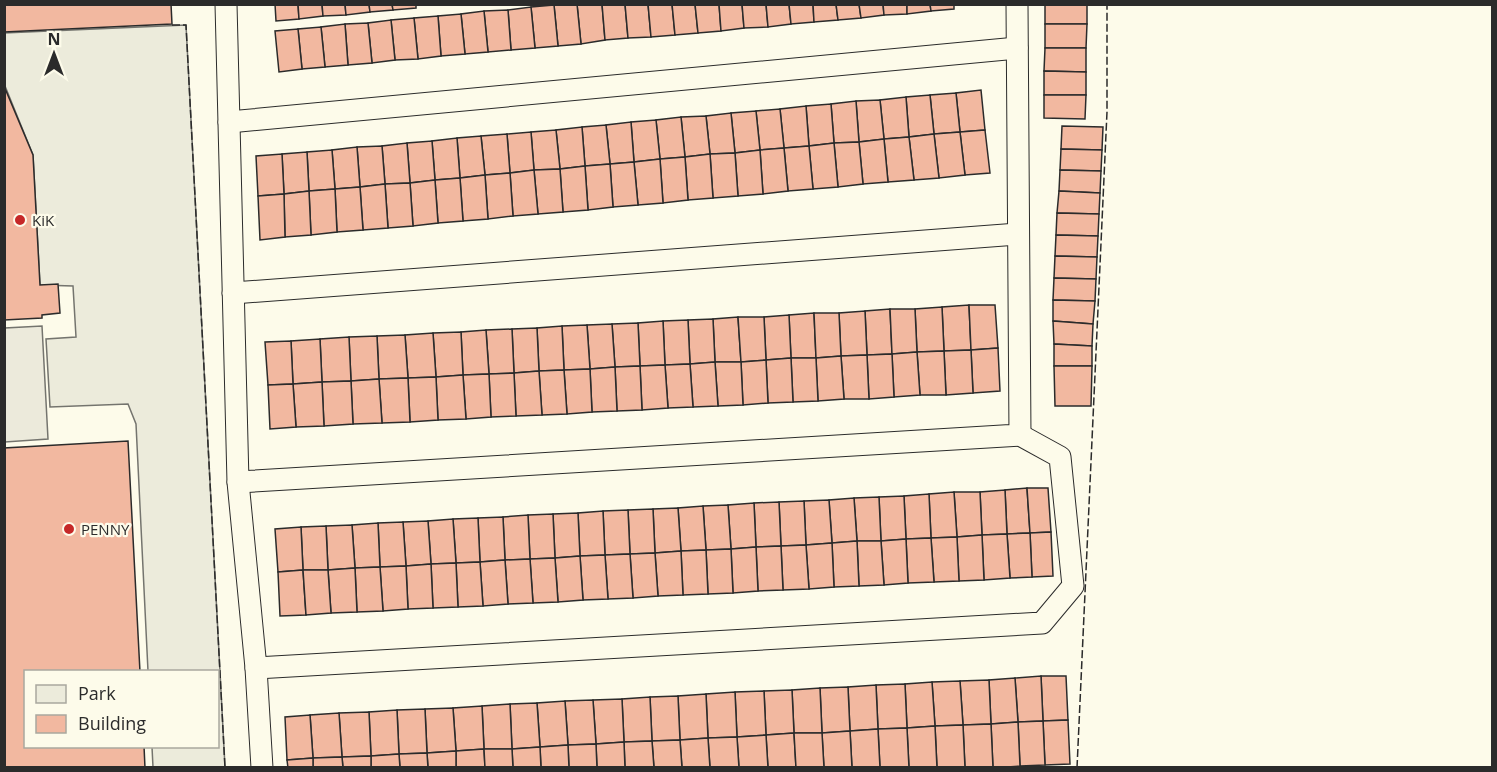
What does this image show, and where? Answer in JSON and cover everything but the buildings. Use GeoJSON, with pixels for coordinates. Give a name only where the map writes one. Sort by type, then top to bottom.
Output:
{"type":"FeatureCollection","features":[{"type":"Feature","properties":{"kind":"lane"},"geometry":{"type":"LineString","coordinates":[[226,4],[238,482],[256,668],[262,768]]}},
{"type":"Feature","properties":{"kind":"lane"},"geometry":{"type":"LineString","coordinates":[[1017,4],[1020,435]]}},
{"type":"Feature","properties":{"kind":"lane"},"geometry":{"type":"LineString","coordinates":[[229,122],[1017,48]]}},
{"type":"Feature","properties":{"kind":"lane"},"geometry":{"type":"LineString","coordinates":[[233,292],[1018,234]]}},
{"type":"Feature","properties":{"kind":"lane"},"geometry":{"type":"LineString","coordinates":[[238,482],[1020,435],[1060,457],[1073,586],[1042,623],[256,668]]}},
{"type":"Feature","properties":{"kind":"green space"},"geometry":{"type":"Polygon","coordinates":[[[186,25],[225,767],[153,767],[152,748],[219,748],[219,670],[148,670],[136,424],[128,404],[50,407],[46,339],[76,337],[73,286],[40,285],[33,155],[5,86],[4,33],[186,25]]]}},
{"type":"Feature","properties":{"kind":"shaded area"},"geometry":{"type":"Polygon","coordinates":[[[42,326],[48,439],[5,442],[5,328],[42,326]]]}},
{"type":"Feature","properties":{"kind":"fence"},"geometry":{"type":"LineString","coordinates":[[1077,768],[1107,112],[1107,4]]}},
{"type":"Feature","properties":{"kind":"fence"},"geometry":{"type":"LineString","coordinates":[[172,25],[186,25],[225,768]]}},
{"type":"Feature","properties":{"kind":"place","name":"KiK"},"geometry":{"type":"Point","coordinates":[20,220]}},
{"type":"Feature","properties":{"kind":"place","name":"PENNY"},"geometry":{"type":"Point","coordinates":[69,529]}}]}
